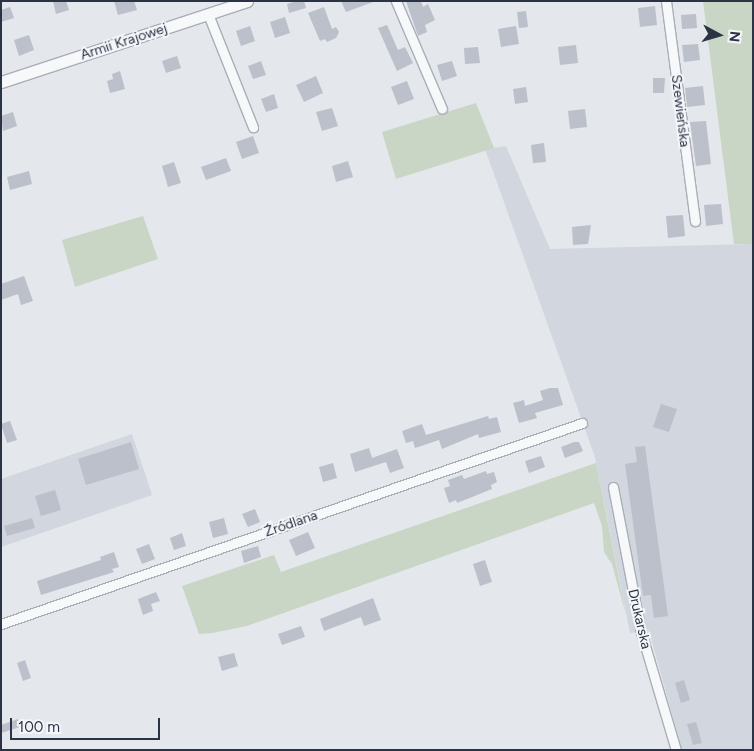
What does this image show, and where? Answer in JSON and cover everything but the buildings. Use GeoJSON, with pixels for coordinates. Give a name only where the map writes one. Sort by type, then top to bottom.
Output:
{"type":"FeatureCollection","features":[{"type":"Feature","properties":{"kind":"street","name":"Armii Krajowej"},"geometry":{"type":"LineString","coordinates":[[1,82],[247,1]]}},
{"type":"Feature","properties":{"kind":"street"},"geometry":{"type":"LineString","coordinates":[[396,1],[442,110]]}},
{"type":"Feature","properties":{"kind":"street","name":"Szewieńska"},"geometry":{"type":"LineString","coordinates":[[666,1],[695,221]]}},
{"type":"Feature","properties":{"kind":"street"},"geometry":{"type":"LineString","coordinates":[[208,14],[253,128]]}},
{"type":"Feature","properties":{"kind":"street","name":"Źródlana"},"geometry":{"type":"LineString","coordinates":[[1,624],[582,424]]}},
{"type":"Feature","properties":{"kind":"street","name":"Drukarska"},"geometry":{"type":"LineString","coordinates":[[613,487],[641,632],[676,750]]}},
{"type":"Feature","properties":{"kind":"shaded area"},"geometry":{"type":"Polygon","coordinates":[[[506,146],[550,249],[753,244],[753,750],[682,750],[649,631],[630,633],[595,457],[485,149],[506,146]]]}},
{"type":"Feature","properties":{"kind":"shaded area"},"geometry":{"type":"Polygon","coordinates":[[[132,434],[152,495],[1,547],[1,479],[132,434]]]}},
{"type":"Feature","properties":{"kind":"green space"},"geometry":{"type":"Polygon","coordinates":[[[703,1],[753,1],[753,244],[734,244],[703,1]]]}},
{"type":"Feature","properties":{"kind":"green space"},"geometry":{"type":"Polygon","coordinates":[[[476,103],[494,148],[396,179],[382,132],[476,103]]]}},
{"type":"Feature","properties":{"kind":"green space"},"geometry":{"type":"Polygon","coordinates":[[[143,216],[158,259],[75,287],[62,240],[143,216]]]}},
{"type":"Feature","properties":{"kind":"green space"},"geometry":{"type":"Polygon","coordinates":[[[596,463],[626,615],[612,564],[604,552],[602,526],[594,503],[247,626],[199,634],[182,586],[274,555],[281,572],[596,463]]]}}]}
